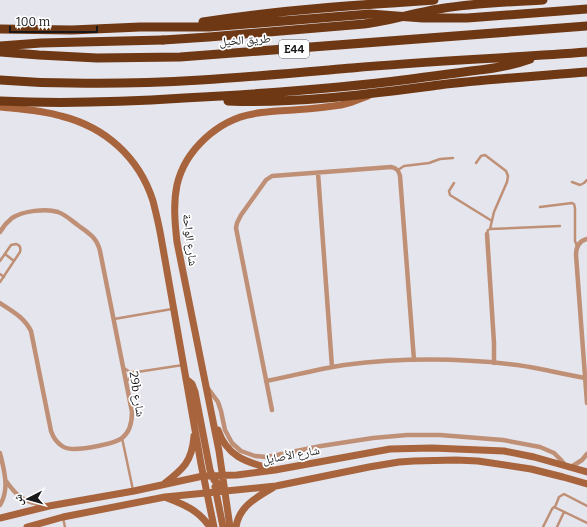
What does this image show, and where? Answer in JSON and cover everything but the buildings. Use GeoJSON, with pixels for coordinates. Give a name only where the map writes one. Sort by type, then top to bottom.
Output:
{"type":"FeatureCollection","features":[{"type":"Feature","properties":{"kind":"highway"},"geometry":{"type":"LineString","coordinates":[[175,27],[257,14],[340,6],[434,0]]}},
{"type":"Feature","properties":{"kind":"highway"},"geometry":{"type":"LineString","coordinates":[[0,46],[162,40],[364,24],[448,7],[543,0]]}},
{"type":"Feature","properties":{"kind":"highway"},"geometry":{"type":"LineString","coordinates":[[0,29],[65,30],[224,26],[380,14],[423,18],[482,18],[587,9]]}},
{"type":"Feature","properties":{"kind":"highway","name":"طريق الخيل"},"geometry":{"type":"LineString","coordinates":[[0,52],[97,58],[180,57],[587,26]]}},
{"type":"Feature","properties":{"kind":"highway","name":"E44"},"geometry":{"type":"LineString","coordinates":[[0,80],[47,83],[161,83],[443,61],[587,52]]}},
{"type":"Feature","properties":{"kind":"highway"},"geometry":{"type":"LineString","coordinates":[[0,101],[82,103],[289,92],[396,81],[505,66],[539,56]]}},
{"type":"Feature","properties":{"kind":"highway"},"geometry":{"type":"LineString","coordinates":[[195,98],[225,101],[271,102],[374,93],[485,80],[587,72]]}},
{"type":"Feature","properties":{"kind":"main road"},"geometry":{"type":"LineString","coordinates":[[388,3],[404,0]]}},
{"type":"Feature","properties":{"kind":"main road","name":"شارع الواحة"},"geometry":{"type":"LineString","coordinates":[[230,527],[223,476],[206,385],[179,254],[175,208],[177,185],[187,161],[197,148],[208,136],[226,123],[254,114],[341,105],[374,93]]}},
{"type":"Feature","properties":{"kind":"main road"},"geometry":{"type":"LineString","coordinates":[[0,107],[52,114],[79,121],[95,129],[111,140],[125,153],[142,177],[153,202],[161,237],[206,492],[214,527]]}},
{"type":"Feature","properties":{"kind":"main road"},"geometry":{"type":"LineString","coordinates":[[186,380],[192,384],[195,392],[212,476],[225,491]]}},
{"type":"Feature","properties":{"kind":"main road"},"geometry":{"type":"LineString","coordinates":[[211,413],[222,440],[237,457],[275,470]]}},
{"type":"Feature","properties":{"kind":"main road"},"geometry":{"type":"LineString","coordinates":[[163,485],[183,468],[190,455],[194,435],[193,418]]}},
{"type":"Feature","properties":{"kind":"main road","name":"شارع الأصايل"},"geometry":{"type":"LineString","coordinates":[[0,518],[49,506],[134,491],[204,476],[237,475],[275,470],[390,450],[416,448],[504,451],[569,466],[587,472]]}},
{"type":"Feature","properties":{"kind":"main road"},"geometry":{"type":"LineString","coordinates":[[27,527],[63,517],[165,497],[276,486],[399,462],[434,460],[478,461],[526,468],[587,484]]}},
{"type":"Feature","properties":{"kind":"main road"},"geometry":{"type":"LineString","coordinates":[[204,476],[213,484],[216,492],[223,527]]}},
{"type":"Feature","properties":{"kind":"main road"},"geometry":{"type":"LineString","coordinates":[[236,527],[243,510],[254,499],[276,486]]}},
{"type":"Feature","properties":{"kind":"main road"},"geometry":{"type":"LineString","coordinates":[[165,497],[197,512],[210,527]]}},
{"type":"Feature","properties":{"kind":"street"},"geometry":{"type":"LineString","coordinates":[[272,410],[237,233],[237,223],[263,183],[276,175],[391,167],[398,170],[400,176],[414,360]]}},
{"type":"Feature","properties":{"kind":"street"},"geometry":{"type":"LineString","coordinates":[[318,172],[332,367]]}},
{"type":"Feature","properties":{"kind":"street","name":"29b شارع"},"geometry":{"type":"LineString","coordinates":[[0,232],[8,221],[14,217],[21,214],[50,210],[64,215],[95,238],[99,244],[132,418],[129,429],[122,438]]}},
{"type":"Feature","properties":{"kind":"street"},"geometry":{"type":"LineString","coordinates":[[487,234],[494,363]]}},
{"type":"Feature","properties":{"kind":"street"},"geometry":{"type":"LineString","coordinates":[[587,239],[580,242],[576,250],[586,365],[587,403]]}},
{"type":"Feature","properties":{"kind":"street"},"geometry":{"type":"LineString","coordinates":[[0,303],[24,320],[31,331],[51,431],[57,442],[63,447],[75,449],[111,443],[122,438]]}},
{"type":"Feature","properties":{"kind":"street"},"geometry":{"type":"LineString","coordinates":[[266,381],[353,364],[414,360],[518,365],[586,378]]}},
{"type":"Feature","properties":{"kind":"street"},"geometry":{"type":"LineString","coordinates":[[206,385],[218,402],[222,411],[225,430],[232,443],[241,451],[255,456],[267,457],[321,446],[373,438],[407,435],[440,435],[503,440],[540,446],[554,453],[569,466],[582,460],[587,454]]}},
{"type":"Feature","properties":{"kind":"street"},"geometry":{"type":"LineString","coordinates":[[0,453],[6,481],[4,498],[0,505]]}},
{"type":"Feature","properties":{"kind":"street"},"geometry":{"type":"LineString","coordinates":[[6,481],[14,492],[23,499],[34,504],[49,506]]}},
{"type":"Feature","properties":{"kind":"street"},"geometry":{"type":"LineString","coordinates":[[40,527],[50,520]]}},
{"type":"Feature","properties":{"kind":"lane"},"geometry":{"type":"LineString","coordinates":[[476,163],[481,156],[485,155],[506,171],[508,176],[507,182],[495,208],[490,229],[488,230],[487,234]]}},
{"type":"Feature","properties":{"kind":"lane"},"geometry":{"type":"LineString","coordinates":[[398,170],[404,166],[427,164],[440,159],[453,158]]}},
{"type":"Feature","properties":{"kind":"lane"},"geometry":{"type":"LineString","coordinates":[[572,182],[580,185],[587,180]]}},
{"type":"Feature","properties":{"kind":"lane"},"geometry":{"type":"LineString","coordinates":[[454,183],[449,191],[450,195],[492,220]]}},
{"type":"Feature","properties":{"kind":"lane"},"geometry":{"type":"LineString","coordinates":[[540,207],[574,204],[574,241],[578,246]]}},
{"type":"Feature","properties":{"kind":"lane"},"geometry":{"type":"LineString","coordinates":[[490,229],[560,226]]}},
{"type":"Feature","properties":{"kind":"lane"},"geometry":{"type":"LineString","coordinates":[[0,261],[12,244],[18,244],[20,246],[21,250],[0,282]]}},
{"type":"Feature","properties":{"kind":"lane"},"geometry":{"type":"LineString","coordinates":[[5,254],[14,261]]}},
{"type":"Feature","properties":{"kind":"lane"},"geometry":{"type":"LineString","coordinates":[[0,274],[4,277]]}},
{"type":"Feature","properties":{"kind":"lane"},"geometry":{"type":"LineString","coordinates":[[114,319],[174,309]]}},
{"type":"Feature","properties":{"kind":"lane"},"geometry":{"type":"LineString","coordinates":[[123,368],[127,371],[137,372],[183,365]]}},
{"type":"Feature","properties":{"kind":"lane"},"geometry":{"type":"LineString","coordinates":[[126,383],[130,377],[137,372]]}},
{"type":"Feature","properties":{"kind":"lane"},"geometry":{"type":"LineString","coordinates":[[122,438],[134,491]]}},
{"type":"Feature","properties":{"kind":"lane"},"geometry":{"type":"LineString","coordinates":[[543,527],[559,497],[564,494],[587,506]]}},
{"type":"Feature","properties":{"kind":"lane"},"geometry":{"type":"LineString","coordinates":[[555,507],[587,523]]}},
{"type":"Feature","properties":{"kind":"lane"},"geometry":{"type":"LineString","coordinates":[[556,527],[564,512]]}},
{"type":"Feature","properties":{"kind":"lane"},"geometry":{"type":"LineString","coordinates":[[63,517],[65,527]]}}]}
